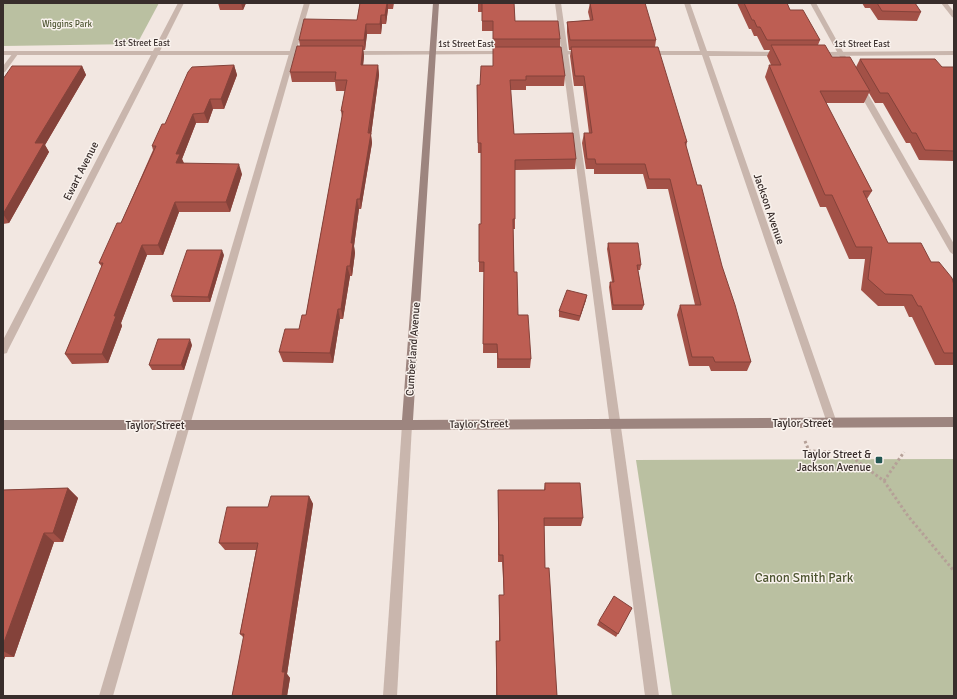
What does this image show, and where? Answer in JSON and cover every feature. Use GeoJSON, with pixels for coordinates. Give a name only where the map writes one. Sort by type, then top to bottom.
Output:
{"type":"FeatureCollection","features":[{"type":"Feature","properties":{"kind":"main road","name":"Cumberland Avenue"},"geometry":{"type":"LineString","coordinates":[[407,425],[436,3]]}},
{"type":"Feature","properties":{"kind":"main road","name":"Taylor Street"},"geometry":{"type":"LineString","coordinates":[[3,425],[407,425],[954,422]]}},
{"type":"Feature","properties":{"kind":"street","name":"Ewart Avenue"},"geometry":{"type":"LineString","coordinates":[[3,350],[181,3]]}},
{"type":"Feature","properties":{"kind":"street"},"geometry":{"type":"LineString","coordinates":[[106,696],[307,3]]}},
{"type":"Feature","properties":{"kind":"street"},"geometry":{"type":"LineString","coordinates":[[558,3],[652,696]]}},
{"type":"Feature","properties":{"kind":"street","name":"Jackson Avenue"},"geometry":{"type":"LineString","coordinates":[[687,3],[832,422]]}},
{"type":"Feature","properties":{"kind":"street"},"geometry":{"type":"LineString","coordinates":[[813,3],[840,54],[954,252]]}},
{"type":"Feature","properties":{"kind":"street"},"geometry":{"type":"LineString","coordinates":[[944,3],[954,16]]}},
{"type":"Feature","properties":{"kind":"street","name":"1st Street East"},"geometry":{"type":"LineString","coordinates":[[3,54],[156,52],[316,53]]}},
{"type":"Feature","properties":{"kind":"street","name":"1st Street East"},"geometry":{"type":"LineString","coordinates":[[339,53],[517,53]]}},
{"type":"Feature","properties":{"kind":"street"},"geometry":{"type":"LineString","coordinates":[[541,53],[595,53]]}},
{"type":"Feature","properties":{"kind":"street"},"geometry":{"type":"LineString","coordinates":[[640,53],[794,54]]}},
{"type":"Feature","properties":{"kind":"street","name":"1st Street East"},"geometry":{"type":"LineString","coordinates":[[809,54],[954,53]]}},
{"type":"Feature","properties":{"kind":"street"},"geometry":{"type":"LineString","coordinates":[[3,71],[15,54]]}},
{"type":"Feature","properties":{"kind":"street","name":"Cumberland Avenue"},"geometry":{"type":"LineString","coordinates":[[390,696],[407,425]]}},
{"type":"Feature","properties":{"kind":"path"},"geometry":{"type":"LineString","coordinates":[[799,423],[809,451],[845,452],[884,481],[908,516],[954,571]]}},
{"type":"Feature","properties":{"kind":"path"},"geometry":{"type":"LineString","coordinates":[[884,481],[904,452]]}},
{"type":"Feature","properties":{"kind":"green space","name":"Wiggins Park"},"geometry":{"type":"Polygon","coordinates":[[[3,3],[159,3],[137,44],[3,46],[3,3]]]}},
{"type":"Feature","properties":{"kind":"green space","name":"Canon Smith Park"},"geometry":{"type":"Polygon","coordinates":[[[954,459],[954,696],[672,696],[636,460],[954,459]]]}},
{"type":"Feature","properties":{"kind":"building"},"geometry":{"type":"Polygon","coordinates":[[[360,3],[387,3],[385,15],[381,15],[380,24],[366,24],[364,40],[299,40],[304,19],[357,20],[360,3]]]}},
{"type":"Feature","properties":{"kind":"building"},"geometry":{"type":"Polygon","coordinates":[[[482,3],[514,3],[515,21],[558,21],[560,39],[493,39],[493,21],[482,21],[482,3]]]}},
{"type":"Feature","properties":{"kind":"building"},"geometry":{"type":"Polygon","coordinates":[[[590,3],[645,3],[656,40],[570,40],[567,22],[593,20],[590,3]]]}},
{"type":"Feature","properties":{"kind":"building"},"geometry":{"type":"Polygon","coordinates":[[[744,3],[787,3],[790,10],[803,10],[820,40],[767,40],[760,27],[757,27],[754,20],[752,20],[744,3]]]}},
{"type":"Feature","properties":{"kind":"building"},"geometry":{"type":"Polygon","coordinates":[[[877,3],[915,3],[921,12],[882,11],[877,3]]]}},
{"type":"Feature","properties":{"kind":"building"},"geometry":{"type":"Polygon","coordinates":[[[771,45],[825,45],[832,57],[850,57],[870,91],[820,91],[872,191],[863,191],[888,243],[921,243],[931,262],[939,262],[952,278],[954,285],[954,353],[944,353],[921,306],[918,306],[912,295],[885,294],[868,279],[872,247],[856,247],[832,195],[825,195],[769,65],[781,65],[771,45]]]}},
{"type":"Feature","properties":{"kind":"building"},"geometry":{"type":"Polygon","coordinates":[[[297,46],[363,46],[361,65],[378,65],[368,133],[371,133],[360,199],[357,199],[351,243],[353,243],[350,266],[347,266],[341,309],[338,309],[330,353],[279,352],[285,329],[299,329],[302,315],[306,315],[343,111],[341,111],[347,80],[335,80],[336,72],[290,72],[297,46]]]}},
{"type":"Feature","properties":{"kind":"building"},"geometry":{"type":"Polygon","coordinates":[[[493,47],[561,47],[565,76],[526,76],[526,80],[510,80],[514,134],[573,133],[576,159],[515,160],[515,219],[513,219],[514,272],[517,272],[518,315],[528,315],[531,359],[498,359],[497,344],[483,344],[484,262],[479,262],[479,224],[481,224],[481,143],[478,143],[477,85],[480,85],[481,66],[493,66],[493,47]]]}},
{"type":"Feature","properties":{"kind":"building"},"geometry":{"type":"Polygon","coordinates":[[[571,47],[658,47],[687,142],[685,142],[697,185],[701,185],[722,266],[751,362],[715,362],[713,357],[692,357],[680,305],[701,305],[670,179],[649,179],[645,164],[596,164],[595,159],[587,159],[584,133],[592,133],[584,76],[575,76],[571,47]]]}},
{"type":"Feature","properties":{"kind":"building"},"geometry":{"type":"Polygon","coordinates":[[[860,59],[935,59],[942,67],[953,67],[954,151],[925,150],[916,133],[912,133],[888,93],[880,93],[860,59]]]}},
{"type":"Feature","properties":{"kind":"building"},"geometry":{"type":"Polygon","coordinates":[[[234,65],[221,99],[210,99],[204,113],[193,114],[176,154],[180,154],[176,163],[239,164],[226,202],[175,202],[158,245],[142,245],[114,316],[116,316],[102,354],[65,354],[103,263],[99,263],[117,223],[121,223],[156,146],[152,146],[162,124],[165,124],[188,72],[192,67],[234,65]]]}},
{"type":"Feature","properties":{"kind":"building"},"geometry":{"type":"Polygon","coordinates":[[[12,66],[82,66],[35,143],[44,143],[3,214],[3,79],[12,66]]]}},
{"type":"Feature","properties":{"kind":"building"},"geometry":{"type":"Polygon","coordinates":[[[608,243],[638,243],[641,265],[637,265],[644,305],[613,305],[610,282],[614,282],[608,243]]]}},
{"type":"Feature","properties":{"kind":"building"},"geometry":{"type":"Polygon","coordinates":[[[187,250],[222,250],[208,297],[171,296],[187,250]]]}},
{"type":"Feature","properties":{"kind":"building"},"geometry":{"type":"Polygon","coordinates":[[[567,290],[587,295],[580,316],[559,311],[567,290]]]}},
{"type":"Feature","properties":{"kind":"building"},"geometry":{"type":"Polygon","coordinates":[[[158,339],[190,339],[181,365],[149,365],[158,339]]]}},
{"type":"Feature","properties":{"kind":"building"},"geometry":{"type":"Polygon","coordinates":[[[545,483],[580,483],[583,518],[544,518],[545,568],[549,568],[557,696],[497,696],[496,641],[500,641],[499,595],[504,595],[503,555],[499,555],[498,490],[545,490],[545,483]]]}},
{"type":"Feature","properties":{"kind":"building"},"geometry":{"type":"Polygon","coordinates":[[[68,488],[53,533],[44,533],[3,645],[3,490],[68,488]]]}},
{"type":"Feature","properties":{"kind":"building"},"geometry":{"type":"Polygon","coordinates":[[[271,496],[309,496],[282,672],[285,672],[282,696],[232,696],[244,634],[240,634],[258,543],[219,543],[227,507],[268,507],[271,496]]]}},
{"type":"Feature","properties":{"kind":"building"},"geometry":{"type":"Polygon","coordinates":[[[614,596],[632,608],[618,634],[599,621],[614,596]]]}},
{"type":"Feature","properties":{"kind":"place","name":"Taylor Street & Jackson Avenue"},"geometry":{"type":"Point","coordinates":[879,460]}}]}
